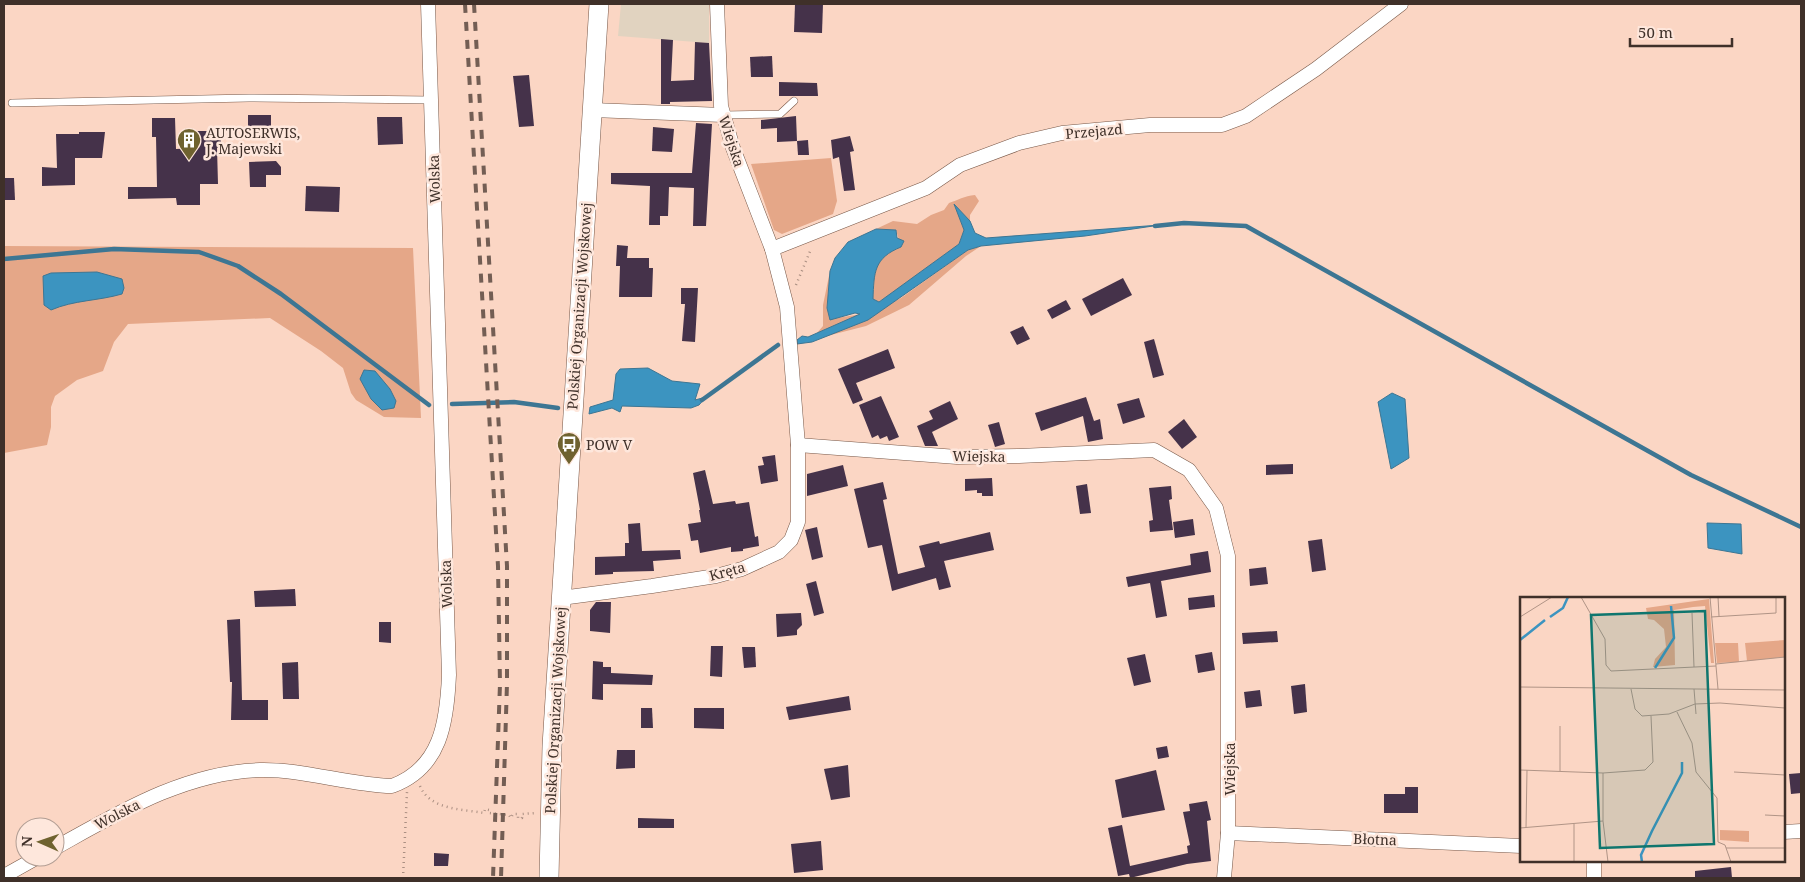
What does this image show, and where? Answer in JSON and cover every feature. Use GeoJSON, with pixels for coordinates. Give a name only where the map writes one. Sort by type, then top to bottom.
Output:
{"type":"FeatureCollection","features":[{"type":"Feature","properties":{"kind":"main road","name":"Polskiej Organizacji Wojskowej"},"geometry":{"type":"LineString","coordinates":[[549,878],[552,746],[599,4]]}},
{"type":"Feature","properties":{"kind":"street","name":"Wolska"},"geometry":{"type":"LineString","coordinates":[[65,843],[151,797],[190,782],[228,773],[260,770],[377,786],[392,786],[412,777],[437,746],[448,703],[449,675],[428,4]]}},
{"type":"Feature","properties":{"kind":"street","name":"Wiejska"},"geometry":{"type":"LineString","coordinates":[[718,4],[720,106],[732,148],[772,249],[787,307],[798,445],[958,457],[1154,450],[1189,470],[1216,508],[1228,556],[1228,833],[1224,878]]}},
{"type":"Feature","properties":{"kind":"street","name":"Przejazd"},"geometry":{"type":"LineString","coordinates":[[772,249],[926,188],[960,164],[1019,143],[1062,133],[1150,125],[1222,124],[1246,116],[1316,69],[1401,4]]}},
{"type":"Feature","properties":{"kind":"street"},"geometry":{"type":"LineString","coordinates":[[592,110],[723,115]]}},
{"type":"Feature","properties":{"kind":"street","name":"Kręta"},"geometry":{"type":"LineString","coordinates":[[561,598],[716,576],[742,569],[779,552],[791,540],[798,522],[798,445]]}},
{"type":"Feature","properties":{"kind":"street"},"geometry":{"type":"LineString","coordinates":[[1785,832],[1801,831]]}},
{"type":"Feature","properties":{"kind":"street","name":"Błotna"},"geometry":{"type":"LineString","coordinates":[[1228,833],[1520,846]]}},
{"type":"Feature","properties":{"kind":"street"},"geometry":{"type":"LineString","coordinates":[[1594,862],[1594,878]]}},
{"type":"Feature","properties":{"kind":"street"},"geometry":{"type":"LineString","coordinates":[[4,876],[20,867]]}},
{"type":"Feature","properties":{"kind":"lane"},"geometry":{"type":"LineString","coordinates":[[12,103],[249,98],[431,100]]}},
{"type":"Feature","properties":{"kind":"lane"},"geometry":{"type":"LineString","coordinates":[[723,115],[780,114],[794,101]]}},
{"type":"Feature","properties":{"kind":"path"},"geometry":{"type":"LineString","coordinates":[[787,307],[811,248]]}},
{"type":"Feature","properties":{"kind":"path"},"geometry":{"type":"LineString","coordinates":[[412,777],[425,795],[438,804],[484,814],[485,810],[489,810],[489,813],[509,815],[511,818],[513,818],[512,814],[518,814],[518,818],[522,818],[522,814],[542,813]]}},
{"type":"Feature","properties":{"kind":"path"},"geometry":{"type":"LineString","coordinates":[[403,878],[412,777]]}},
{"type":"Feature","properties":{"kind":"shaded area"},"geometry":{"type":"Polygon","coordinates":[[[621,4],[709,4],[709,43],[618,36],[621,4]]]}},
{"type":"Feature","properties":{"kind":"shaded area"},"geometry":{"type":"Polygon","coordinates":[[[831,158],[837,201],[833,214],[782,234],[774,230],[751,164],[831,158]]]}},
{"type":"Feature","properties":{"kind":"shaded area"},"geometry":{"type":"Polygon","coordinates":[[[975,195],[979,201],[970,215],[970,221],[955,206],[964,230],[959,244],[890,295],[878,302],[873,299],[875,274],[880,261],[892,251],[901,247],[896,230],[876,229],[893,221],[917,224],[931,215],[944,210],[949,203],[975,195]]]}},
{"type":"Feature","properties":{"kind":"shaded area"},"geometry":{"type":"Polygon","coordinates":[[[4,246],[413,248],[421,418],[384,417],[356,400],[351,393],[343,368],[321,351],[270,318],[128,324],[114,342],[103,371],[77,380],[55,396],[51,407],[51,427],[47,445],[4,453],[4,246]]]}},
{"type":"Feature","properties":{"kind":"shaded area"},"geometry":{"type":"Polygon","coordinates":[[[981,246],[966,256],[909,305],[866,326],[823,337],[901,298],[968,250],[981,246]]]}},
{"type":"Feature","properties":{"kind":"shaded area"},"geometry":{"type":"Polygon","coordinates":[[[830,271],[827,308],[830,319],[862,314],[817,333],[823,326],[823,305],[830,271]]]}},
{"type":"Feature","properties":{"kind":"water"},"geometry":{"type":"Polygon","coordinates":[[[954,204],[970,221],[975,233],[986,238],[1160,225],[1085,236],[981,246],[968,250],[868,320],[812,342],[797,344],[797,340],[802,336],[808,337],[860,314],[855,313],[830,320],[827,308],[830,271],[835,258],[848,242],[876,229],[896,230],[897,238],[904,241],[901,247],[885,256],[877,267],[873,299],[879,302],[959,244],[964,230],[954,204]]]}},
{"type":"Feature","properties":{"kind":"water"},"geometry":{"type":"Polygon","coordinates":[[[97,272],[122,279],[124,288],[122,294],[68,304],[51,310],[44,305],[43,276],[51,273],[97,272]]]}},
{"type":"Feature","properties":{"kind":"water"},"geometry":{"type":"Polygon","coordinates":[[[648,368],[672,381],[700,384],[695,400],[706,397],[699,405],[691,408],[622,406],[620,412],[612,408],[589,414],[590,407],[613,400],[616,374],[620,369],[648,368]]]}},
{"type":"Feature","properties":{"kind":"water"},"geometry":{"type":"Polygon","coordinates":[[[364,370],[375,371],[390,389],[396,401],[394,408],[382,410],[371,399],[360,379],[364,370]]]}},
{"type":"Feature","properties":{"kind":"water"},"geometry":{"type":"Polygon","coordinates":[[[1392,393],[1405,399],[1409,458],[1391,469],[1378,402],[1392,393]]]}},
{"type":"Feature","properties":{"kind":"water"},"geometry":{"type":"Polygon","coordinates":[[[1707,523],[1741,524],[1742,554],[1708,548],[1707,523]]]}},
{"type":"Feature","properties":{"kind":"building"},"geometry":{"type":"Polygon","coordinates":[[[795,4],[823,4],[822,33],[794,32],[795,4]]]}},
{"type":"Feature","properties":{"kind":"building"},"geometry":{"type":"Polygon","coordinates":[[[661,39],[673,40],[671,81],[694,80],[695,42],[709,43],[712,101],[661,104],[661,39]]]}},
{"type":"Feature","properties":{"kind":"building"},"geometry":{"type":"Polygon","coordinates":[[[772,56],[773,77],[751,77],[750,57],[772,56]]]}},
{"type":"Feature","properties":{"kind":"building"},"geometry":{"type":"Polygon","coordinates":[[[529,75],[534,126],[519,127],[513,76],[529,75]]]}},
{"type":"Feature","properties":{"kind":"building"},"geometry":{"type":"Polygon","coordinates":[[[779,82],[817,83],[818,96],[779,96],[779,82]]]}},
{"type":"Feature","properties":{"kind":"building"},"geometry":{"type":"Polygon","coordinates":[[[248,115],[271,115],[271,130],[248,130],[248,115]]]}},
{"type":"Feature","properties":{"kind":"building"},"geometry":{"type":"Polygon","coordinates":[[[796,116],[797,141],[777,142],[777,128],[761,129],[761,120],[796,116]]]}},
{"type":"Feature","properties":{"kind":"building"},"geometry":{"type":"Polygon","coordinates":[[[377,117],[402,117],[403,144],[378,145],[377,117]]]}},
{"type":"Feature","properties":{"kind":"building"},"geometry":{"type":"Polygon","coordinates":[[[152,118],[175,118],[176,149],[198,148],[197,131],[221,131],[221,148],[217,148],[218,184],[200,184],[200,205],[177,205],[176,198],[128,199],[128,187],[157,187],[156,137],[152,137],[152,118]]]}},
{"type":"Feature","properties":{"kind":"building"},"geometry":{"type":"Polygon","coordinates":[[[696,123],[712,124],[706,226],[693,226],[694,188],[669,187],[668,216],[660,216],[660,225],[649,225],[650,186],[611,184],[611,173],[692,173],[696,123]]]}},
{"type":"Feature","properties":{"kind":"building"},"geometry":{"type":"Polygon","coordinates":[[[653,127],[674,129],[672,152],[652,151],[653,127]]]}},
{"type":"Feature","properties":{"kind":"building"},"geometry":{"type":"Polygon","coordinates":[[[79,132],[105,132],[102,158],[75,158],[75,185],[42,186],[42,167],[57,168],[56,134],[79,134],[79,132]]]}},
{"type":"Feature","properties":{"kind":"building"},"geometry":{"type":"Polygon","coordinates":[[[850,136],[854,151],[850,152],[855,190],[844,191],[839,157],[833,159],[831,140],[850,136]]]}},
{"type":"Feature","properties":{"kind":"building"},"geometry":{"type":"Polygon","coordinates":[[[808,140],[809,155],[798,155],[797,141],[808,140]]]}},
{"type":"Feature","properties":{"kind":"building"},"geometry":{"type":"Polygon","coordinates":[[[276,161],[281,167],[281,175],[266,175],[266,187],[250,187],[249,162],[276,161]]]}},
{"type":"Feature","properties":{"kind":"building"},"geometry":{"type":"Polygon","coordinates":[[[4,178],[14,178],[15,200],[4,200],[4,178]]]}},
{"type":"Feature","properties":{"kind":"building"},"geometry":{"type":"Polygon","coordinates":[[[306,186],[340,187],[339,212],[305,211],[306,186]]]}},
{"type":"Feature","properties":{"kind":"building"},"geometry":{"type":"Polygon","coordinates":[[[617,245],[628,246],[627,258],[649,258],[649,268],[653,268],[652,297],[619,297],[620,266],[616,266],[617,245]]]}},
{"type":"Feature","properties":{"kind":"building"},"geometry":{"type":"Polygon","coordinates":[[[1123,278],[1132,295],[1091,316],[1082,299],[1123,278]]]}},
{"type":"Feature","properties":{"kind":"building"},"geometry":{"type":"Polygon","coordinates":[[[681,288],[698,288],[695,342],[682,341],[685,304],[681,304],[681,288]]]}},
{"type":"Feature","properties":{"kind":"building"},"geometry":{"type":"Polygon","coordinates":[[[1066,300],[1071,309],[1052,319],[1047,310],[1066,300]]]}},
{"type":"Feature","properties":{"kind":"building"},"geometry":{"type":"Polygon","coordinates":[[[1023,326],[1030,339],[1017,345],[1010,332],[1023,326]]]}},
{"type":"Feature","properties":{"kind":"building"},"geometry":{"type":"Polygon","coordinates":[[[1154,339],[1164,375],[1153,378],[1144,342],[1154,339]]]}},
{"type":"Feature","properties":{"kind":"building"},"geometry":{"type":"Polygon","coordinates":[[[888,349],[895,368],[856,383],[863,400],[853,404],[838,369],[888,349]]]}},
{"type":"Feature","properties":{"kind":"building"},"geometry":{"type":"Polygon","coordinates":[[[881,396],[899,437],[889,441],[887,436],[880,439],[878,435],[872,438],[859,405],[881,396]]]}},
{"type":"Feature","properties":{"kind":"building"},"geometry":{"type":"Polygon","coordinates":[[[1086,397],[1094,421],[1100,419],[1103,439],[1088,442],[1083,416],[1041,431],[1035,413],[1086,397]]]}},
{"type":"Feature","properties":{"kind":"building"},"geometry":{"type":"Polygon","coordinates":[[[1139,398],[1145,417],[1123,424],[1117,404],[1139,398]]]}},
{"type":"Feature","properties":{"kind":"building"},"geometry":{"type":"Polygon","coordinates":[[[950,401],[958,419],[932,432],[938,446],[925,446],[917,426],[933,419],[929,411],[950,401]]]}},
{"type":"Feature","properties":{"kind":"building"},"geometry":{"type":"Polygon","coordinates":[[[1184,419],[1197,437],[1182,449],[1168,432],[1184,419]]]}},
{"type":"Feature","properties":{"kind":"building"},"geometry":{"type":"Polygon","coordinates":[[[999,422],[1005,444],[995,447],[988,425],[999,422]]]}},
{"type":"Feature","properties":{"kind":"building"},"geometry":{"type":"Polygon","coordinates":[[[775,455],[778,481],[761,484],[758,466],[764,465],[762,457],[775,455]]]}},
{"type":"Feature","properties":{"kind":"building"},"geometry":{"type":"Polygon","coordinates":[[[1293,464],[1293,474],[1266,475],[1266,465],[1293,464]]]}},
{"type":"Feature","properties":{"kind":"building"},"geometry":{"type":"Polygon","coordinates":[[[843,465],[848,486],[807,496],[807,474],[843,465]]]}},
{"type":"Feature","properties":{"kind":"building"},"geometry":{"type":"Polygon","coordinates":[[[705,470],[713,504],[735,501],[736,504],[749,502],[755,537],[758,536],[759,546],[743,549],[743,551],[731,552],[731,547],[700,553],[698,540],[691,541],[688,524],[701,522],[693,473],[705,470]]]}},
{"type":"Feature","properties":{"kind":"building"},"geometry":{"type":"Polygon","coordinates":[[[992,478],[993,496],[982,496],[982,493],[977,493],[977,490],[965,491],[965,479],[992,478]]]}},
{"type":"Feature","properties":{"kind":"building"},"geometry":{"type":"Polygon","coordinates":[[[883,482],[887,499],[883,500],[898,574],[925,567],[919,546],[939,541],[940,544],[990,532],[994,550],[944,561],[951,587],[939,590],[936,578],[892,591],[882,545],[868,548],[854,489],[883,482]]]}},
{"type":"Feature","properties":{"kind":"building"},"geometry":{"type":"Polygon","coordinates":[[[1087,484],[1091,513],[1080,514],[1076,486],[1087,484]]]}},
{"type":"Feature","properties":{"kind":"building"},"geometry":{"type":"Polygon","coordinates":[[[1171,486],[1172,499],[1169,500],[1173,530],[1150,532],[1149,521],[1153,520],[1149,488],[1171,486]]]}},
{"type":"Feature","properties":{"kind":"building"},"geometry":{"type":"Polygon","coordinates":[[[1193,519],[1195,535],[1175,538],[1173,522],[1193,519]]]}},
{"type":"Feature","properties":{"kind":"building"},"geometry":{"type":"Polygon","coordinates":[[[640,523],[642,551],[680,550],[681,559],[653,561],[654,571],[613,572],[613,574],[595,575],[595,557],[625,556],[625,543],[629,543],[628,524],[640,523]]]}},
{"type":"Feature","properties":{"kind":"building"},"geometry":{"type":"Polygon","coordinates":[[[817,527],[823,557],[812,560],[805,530],[817,527]]]}},
{"type":"Feature","properties":{"kind":"building"},"geometry":{"type":"Polygon","coordinates":[[[1322,539],[1326,570],[1312,572],[1308,541],[1322,539]]]}},
{"type":"Feature","properties":{"kind":"building"},"geometry":{"type":"Polygon","coordinates":[[[1208,551],[1211,572],[1161,581],[1167,616],[1156,618],[1150,583],[1128,587],[1126,577],[1191,565],[1190,554],[1208,551]]]}},
{"type":"Feature","properties":{"kind":"building"},"geometry":{"type":"Polygon","coordinates":[[[1266,567],[1268,584],[1250,586],[1249,569],[1266,567]]]}},
{"type":"Feature","properties":{"kind":"building"},"geometry":{"type":"Polygon","coordinates":[[[816,581],[824,613],[814,616],[806,584],[816,581]]]}},
{"type":"Feature","properties":{"kind":"building"},"geometry":{"type":"Polygon","coordinates":[[[295,589],[296,606],[255,607],[254,591],[295,589]]]}},
{"type":"Feature","properties":{"kind":"building"},"geometry":{"type":"Polygon","coordinates":[[[1214,595],[1215,607],[1189,610],[1188,598],[1214,595]]]}},
{"type":"Feature","properties":{"kind":"building"},"geometry":{"type":"Polygon","coordinates":[[[596,602],[611,602],[610,633],[590,631],[590,610],[596,602]]]}},
{"type":"Feature","properties":{"kind":"building"},"geometry":{"type":"Polygon","coordinates":[[[801,613],[802,625],[797,630],[797,635],[777,637],[776,614],[801,613]]]}},
{"type":"Feature","properties":{"kind":"building"},"geometry":{"type":"Polygon","coordinates":[[[240,619],[242,700],[268,700],[268,720],[231,720],[232,682],[230,682],[227,620],[240,619]]]}},
{"type":"Feature","properties":{"kind":"building"},"geometry":{"type":"Polygon","coordinates":[[[379,622],[391,622],[391,643],[379,642],[379,622]]]}},
{"type":"Feature","properties":{"kind":"building"},"geometry":{"type":"Polygon","coordinates":[[[1277,631],[1278,642],[1243,644],[1242,633],[1277,631]]]}},
{"type":"Feature","properties":{"kind":"building"},"geometry":{"type":"Polygon","coordinates":[[[711,646],[723,646],[722,677],[710,676],[711,646]]]}},
{"type":"Feature","properties":{"kind":"building"},"geometry":{"type":"Polygon","coordinates":[[[742,647],[755,647],[756,667],[744,668],[742,647]]]}},
{"type":"Feature","properties":{"kind":"building"},"geometry":{"type":"Polygon","coordinates":[[[1212,652],[1215,670],[1198,673],[1195,655],[1212,652]]]}},
{"type":"Feature","properties":{"kind":"building"},"geometry":{"type":"Polygon","coordinates":[[[1145,654],[1151,682],[1134,686],[1127,658],[1145,654]]]}},
{"type":"Feature","properties":{"kind":"building"},"geometry":{"type":"Polygon","coordinates":[[[593,661],[603,662],[603,667],[611,667],[611,673],[653,675],[652,685],[603,684],[603,700],[592,699],[593,661]]]}},
{"type":"Feature","properties":{"kind":"building"},"geometry":{"type":"Polygon","coordinates":[[[298,662],[299,699],[283,699],[282,663],[298,662]]]}},
{"type":"Feature","properties":{"kind":"building"},"geometry":{"type":"Polygon","coordinates":[[[1305,684],[1307,712],[1294,714],[1291,686],[1305,684]]]}},
{"type":"Feature","properties":{"kind":"building"},"geometry":{"type":"Polygon","coordinates":[[[1260,690],[1262,706],[1246,708],[1244,692],[1260,690]]]}},
{"type":"Feature","properties":{"kind":"building"},"geometry":{"type":"Polygon","coordinates":[[[849,696],[851,710],[789,720],[786,707],[849,696]]]}},
{"type":"Feature","properties":{"kind":"building"},"geometry":{"type":"Polygon","coordinates":[[[641,708],[652,708],[653,728],[641,728],[641,708]]]}},
{"type":"Feature","properties":{"kind":"building"},"geometry":{"type":"Polygon","coordinates":[[[694,708],[724,708],[724,729],[694,728],[694,708]]]}},
{"type":"Feature","properties":{"kind":"building"},"geometry":{"type":"Polygon","coordinates":[[[1167,746],[1169,757],[1158,759],[1156,748],[1167,746]]]}},
{"type":"Feature","properties":{"kind":"building"},"geometry":{"type":"Polygon","coordinates":[[[617,750],[635,750],[635,768],[616,769],[617,750]]]}},
{"type":"Feature","properties":{"kind":"building"},"geometry":{"type":"Polygon","coordinates":[[[848,765],[850,797],[831,800],[824,769],[848,765]]]}},
{"type":"Feature","properties":{"kind":"building"},"geometry":{"type":"Polygon","coordinates":[[[1156,770],[1165,810],[1122,818],[1115,780],[1156,770]]]}},
{"type":"Feature","properties":{"kind":"building"},"geometry":{"type":"Polygon","coordinates":[[[1801,773],[1801,793],[1791,794],[1789,774],[1801,773]]]}},
{"type":"Feature","properties":{"kind":"building"},"geometry":{"type":"Polygon","coordinates":[[[1405,787],[1418,787],[1418,813],[1384,813],[1384,794],[1405,794],[1405,787]]]}},
{"type":"Feature","properties":{"kind":"building"},"geometry":{"type":"Polygon","coordinates":[[[1207,801],[1211,820],[1207,821],[1211,861],[1187,864],[1130,878],[1129,874],[1118,876],[1108,828],[1122,825],[1130,866],[1188,853],[1187,846],[1190,845],[1183,812],[1190,811],[1189,804],[1207,801]]]}},
{"type":"Feature","properties":{"kind":"building"},"geometry":{"type":"Polygon","coordinates":[[[638,818],[674,819],[674,828],[638,828],[638,818]]]}},
{"type":"Feature","properties":{"kind":"building"},"geometry":{"type":"Polygon","coordinates":[[[821,841],[823,870],[794,873],[791,844],[821,841]]]}},
{"type":"Feature","properties":{"kind":"building"},"geometry":{"type":"Polygon","coordinates":[[[434,853],[449,854],[448,866],[434,866],[434,853]]]}},
{"type":"Feature","properties":{"kind":"building"},"geometry":{"type":"Polygon","coordinates":[[[1731,867],[1732,878],[1695,878],[1695,871],[1731,867]]]}},
{"type":"Feature","properties":{"kind":"waterway"},"geometry":{"type":"LineString","coordinates":[[1155,226],[1184,223],[1246,226],[1691,475],[1801,527]]}},
{"type":"Feature","properties":{"kind":"waterway"},"geometry":{"type":"LineString","coordinates":[[4,259],[114,249],[199,252],[238,266],[281,294],[429,405]]}},
{"type":"Feature","properties":{"kind":"waterway"},"geometry":{"type":"LineString","coordinates":[[702,400],[778,345]]}},
{"type":"Feature","properties":{"kind":"waterway"},"geometry":{"type":"LineString","coordinates":[[452,404],[514,402],[558,408]]}},
{"type":"Feature","properties":{"kind":"railway"},"geometry":{"type":"LineString","coordinates":[[465,4],[498,566],[500,684],[493,878]]}},
{"type":"Feature","properties":{"kind":"railway"},"geometry":{"type":"LineString","coordinates":[[474,4],[507,566],[507,683],[501,878]]}},
{"type":"Feature","properties":{"kind":"place","name":"AUTOSERWIS, J. Majewski"},"geometry":{"type":"Point","coordinates":[189,161]}},
{"type":"Feature","properties":{"kind":"place","name":"POW V"},"geometry":{"type":"Point","coordinates":[569,465]}}]}
